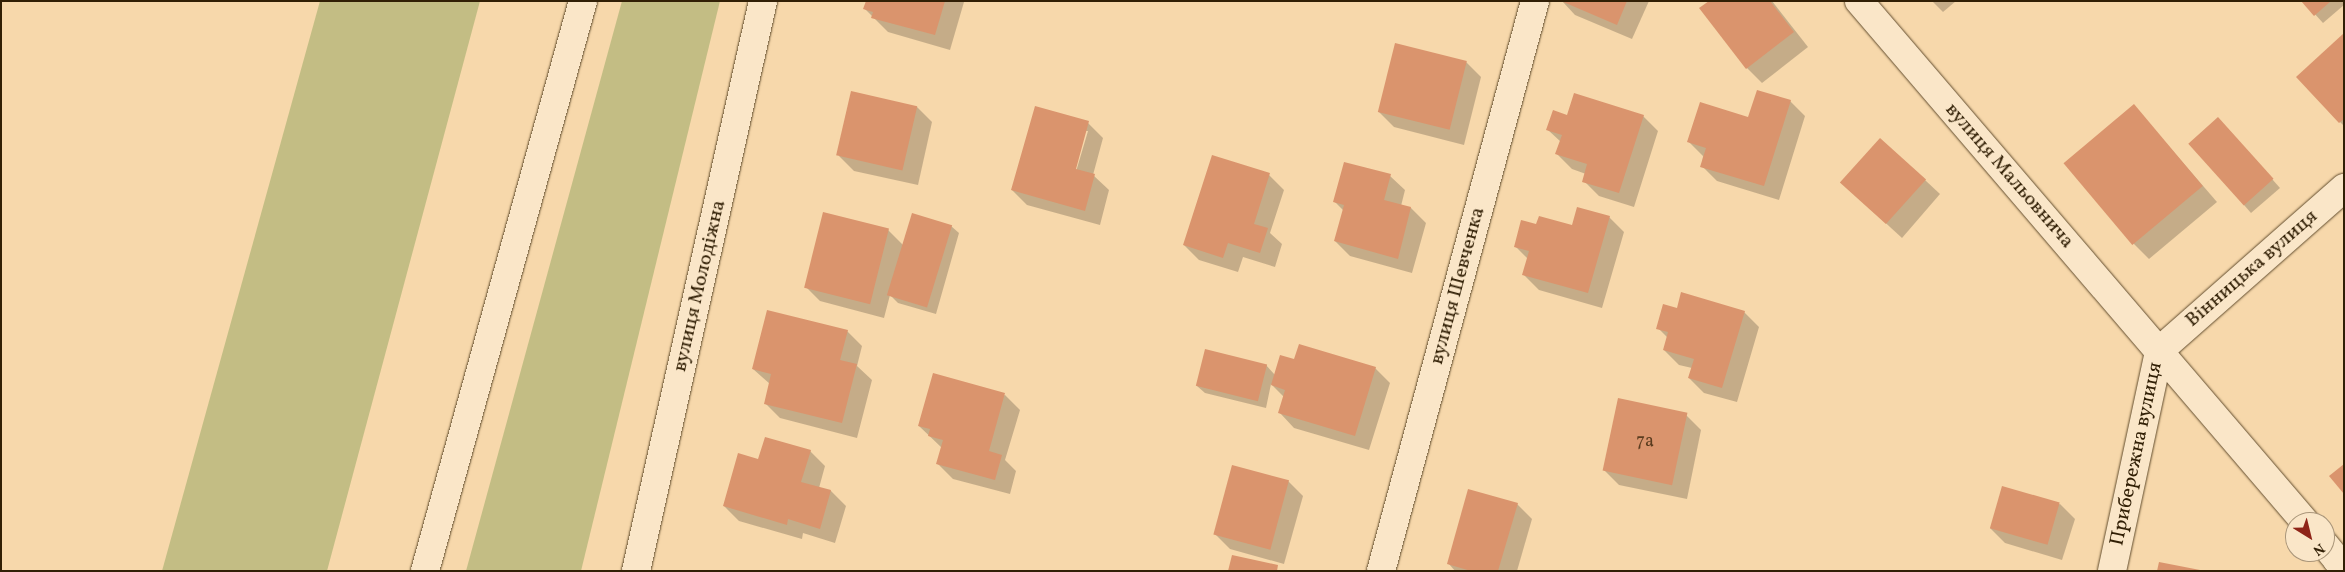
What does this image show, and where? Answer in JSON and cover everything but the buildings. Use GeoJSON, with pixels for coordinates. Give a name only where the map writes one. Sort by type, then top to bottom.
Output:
{"type":"FeatureCollection","features":[{"type":"Feature","properties":{"kind":"street"},"geometry":{"type":"LineString","coordinates":[[425,571],[583,1]]}},
{"type":"Feature","properties":{"kind":"street","name":"вулиця Молодіжна"},"geometry":{"type":"LineString","coordinates":[[636,571],[763,1]]}},
{"type":"Feature","properties":{"kind":"street","name":"вулиця Шевченка"},"geometry":{"type":"LineString","coordinates":[[1381,571],[1535,1]]}},
{"type":"Feature","properties":{"kind":"street","name":"вулиця Мальовнича"},"geometry":{"type":"LineString","coordinates":[[1859,1],[2159,351]]}},
{"type":"Feature","properties":{"kind":"street","name":"Вінницька вулиця"},"geometry":{"type":"LineString","coordinates":[[2159,351],[2344,188]]}},
{"type":"Feature","properties":{"kind":"street","name":"Прибережна вулиця"},"geometry":{"type":"LineString","coordinates":[[2159,351],[2296,512]]}},
{"type":"Feature","properties":{"kind":"street","name":"Прибережна вулиця"},"geometry":{"type":"LineString","coordinates":[[2112,571],[2159,351]]}},
{"type":"Feature","properties":{"kind":"shaded area"},"geometry":{"type":"Polygon","coordinates":[[[320,1],[480,1],[327,571],[162,571],[320,1]]]}},
{"type":"Feature","properties":{"kind":"shaded area"},"geometry":{"type":"Polygon","coordinates":[[[622,1],[720,1],[581,571],[466,571],[622,1]]]}}]}
